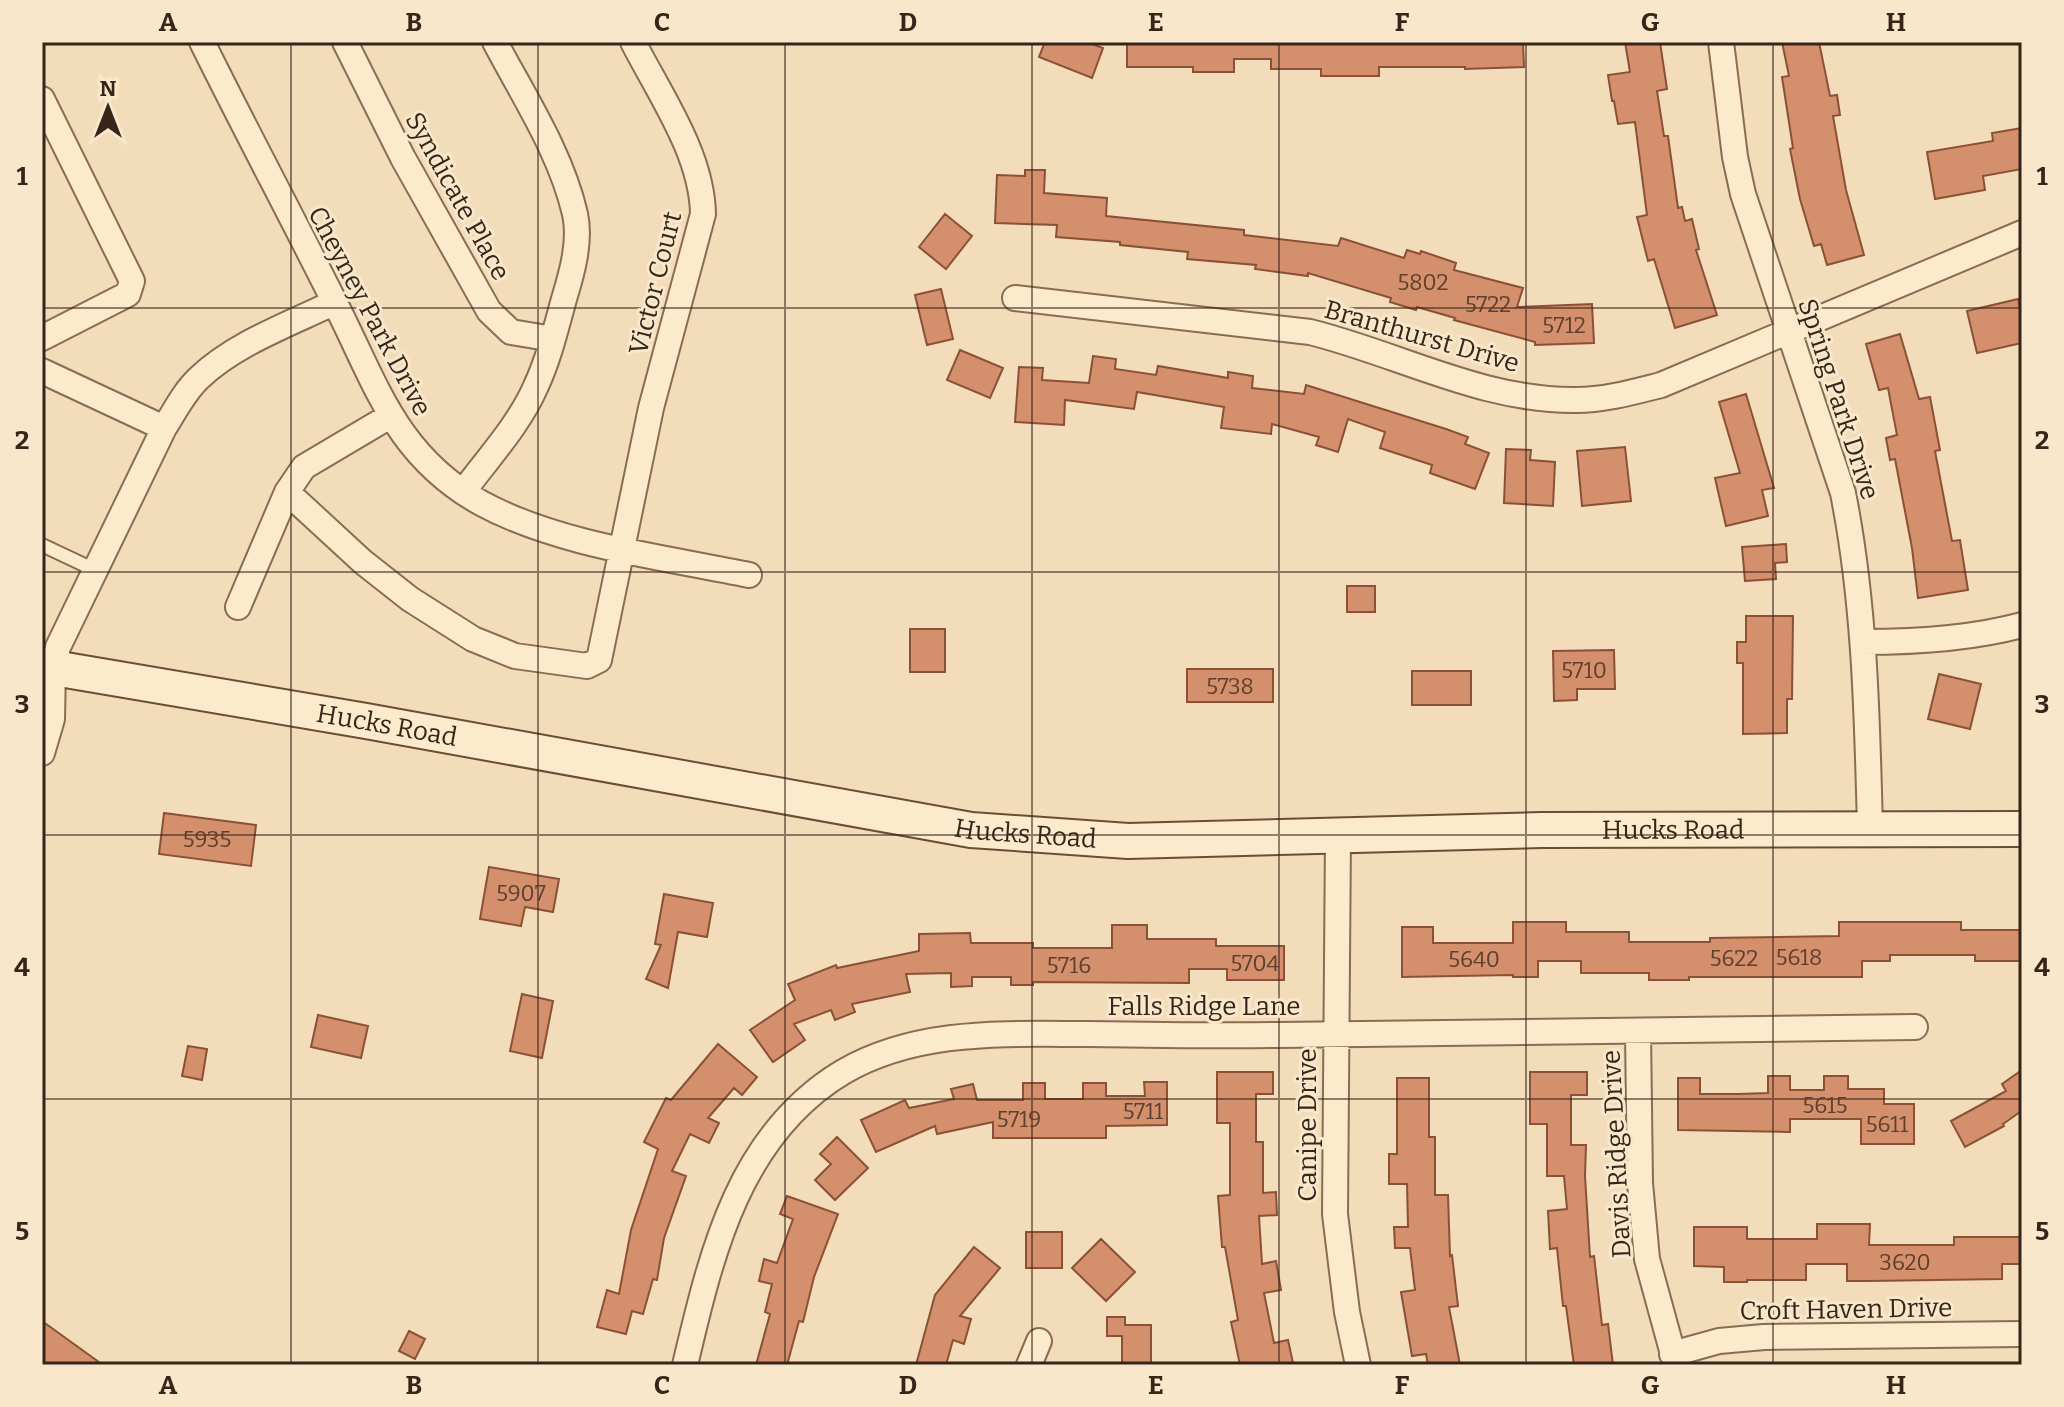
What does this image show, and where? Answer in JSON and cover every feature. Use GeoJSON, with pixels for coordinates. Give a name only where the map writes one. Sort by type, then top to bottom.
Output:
{"type":"FeatureCollection","features":[{"type":"Feature","properties":{"kind":"main road","name":"Hucks Road"},"geometry":{"type":"LineString","coordinates":[[48,667],[971,830],[1128,841],[1541,830],[2022,829]]}},
{"type":"Feature","properties":{"kind":"street","name":"Cheyney Park Drive"},"geometry":{"type":"LineString","coordinates":[[202,42],[390,416],[423,458],[463,492],[530,524],[621,549],[749,575]]}},
{"type":"Feature","properties":{"kind":"street","name":"Syndicate Place"},"geometry":{"type":"LineString","coordinates":[[345,42],[403,158],[489,311],[511,332],[553,339]]}},
{"type":"Feature","properties":{"kind":"street"},"geometry":{"type":"LineString","coordinates":[[463,492],[537,386],[570,277],[576,218],[556,157],[495,42]]}},
{"type":"Feature","properties":{"kind":"street","name":"Victor Court"},"geometry":{"type":"LineString","coordinates":[[287,492],[363,562],[410,599],[473,639],[515,656],[587,666],[599,660],[651,408],[703,214],[703,191],[696,164],[633,42]]}},
{"type":"Feature","properties":{"kind":"street","name":"Spring Park Drive"},"geometry":{"type":"LineString","coordinates":[[1721,42],[1735,157],[1743,194],[1843,493],[1852,543],[1866,672],[1870,828]]}},
{"type":"Feature","properties":{"kind":"street"},"geometry":{"type":"LineString","coordinates":[[42,99],[132,281],[128,294],[42,338]]}},
{"type":"Feature","properties":{"kind":"street","name":"Branthurst Drive"},"geometry":{"type":"LineString","coordinates":[[1015,298],[1310,332],[1348,341],[1441,376],[1492,391],[1576,400],[1603,398],[1661,385],[2022,233]]}},
{"type":"Feature","properties":{"kind":"street"},"geometry":{"type":"LineString","coordinates":[[42,753],[52,719],[48,667],[164,428],[185,394],[201,376],[251,343],[335,302]]}},
{"type":"Feature","properties":{"kind":"street"},"geometry":{"type":"LineString","coordinates":[[42,371],[164,428]]}},
{"type":"Feature","properties":{"kind":"street"},"geometry":{"type":"LineString","coordinates":[[238,607],[287,492],[304,467],[390,416]]}},
{"type":"Feature","properties":{"kind":"street"},"geometry":{"type":"LineString","coordinates":[[1863,642],[1902,642],[1991,633],[2022,625]]}},
{"type":"Feature","properties":{"kind":"street","name":"Canipe Drive"},"geometry":{"type":"LineString","coordinates":[[1338,835],[1335,1214],[1347,1312],[1358,1365]]}},
{"type":"Feature","properties":{"kind":"street","name":"Falls Ridge Lane"},"geometry":{"type":"LineString","coordinates":[[685,1365],[727,1215],[752,1162],[801,1105],[841,1074],[908,1044],[955,1037],[1915,1027]]}},
{"type":"Feature","properties":{"kind":"street","name":"Davis Ridge Drive"},"geometry":{"type":"LineString","coordinates":[[1638,1032],[1640,1183],[1647,1259],[1674,1359]]}},
{"type":"Feature","properties":{"kind":"street","name":"Croft Haven Drive"},"geometry":{"type":"LineString","coordinates":[[1674,1359],[1719,1341],[1764,1337],[2022,1334]]}},
{"type":"Feature","properties":{"kind":"street"},"geometry":{"type":"LineString","coordinates":[[1029,1365],[1039,1341]]}},
{"type":"Feature","properties":{"kind":"lane"},"geometry":{"type":"LineString","coordinates":[[42,545],[95,570]]}},
{"type":"Feature","properties":{"kind":"building"},"geometry":{"type":"Polygon","coordinates":[[[1045,42],[1087,42],[1103,48],[1092,78],[1039,57],[1045,42]]]}},
{"type":"Feature","properties":{"kind":"building"},"geometry":{"type":"Polygon","coordinates":[[[1127,42],[1523,42],[1524,67],[1379,67],[1379,76],[1321,76],[1321,69],[1271,69],[1271,59],[1234,59],[1234,72],[1193,72],[1193,67],[1127,67],[1127,42]]]}},
{"type":"Feature","properties":{"kind":"building"},"geometry":{"type":"Polygon","coordinates":[[[1625,42],[1660,42],[1667,89],[1657,91],[1664,136],[1668,136],[1678,208],[1682,207],[1685,221],[1692,219],[1699,249],[1696,250],[1717,315],[1675,328],[1654,259],[1648,261],[1637,217],[1647,215],[1635,122],[1618,124],[1612,101],[1608,75],[1630,72],[1625,42]]]}},
{"type":"Feature","properties":{"kind":"building"},"geometry":{"type":"Polygon","coordinates":[[[1782,42],[1819,42],[1830,96],[1837,95],[1840,115],[1833,116],[1846,190],[1864,255],[1827,265],[1821,244],[1814,246],[1790,149],[1793,148],[1782,77],[1789,76],[1782,42]]]}},
{"type":"Feature","properties":{"kind":"building"},"geometry":{"type":"Polygon","coordinates":[[[2022,128],[2022,169],[1983,176],[1985,190],[1935,199],[1927,152],[1993,141],[1992,133],[2022,128]]]}},
{"type":"Feature","properties":{"kind":"building"},"geometry":{"type":"Polygon","coordinates":[[[1025,170],[1045,170],[1044,193],[1107,198],[1106,216],[1244,230],[1244,235],[1338,246],[1341,238],[1404,258],[1407,250],[1420,254],[1421,251],[1456,263],[1454,270],[1523,288],[1517,307],[1592,304],[1594,343],[1535,345],[1535,342],[1417,307],[1416,310],[1390,302],[1391,298],[1308,273],[1308,276],[1255,269],[1256,265],[1187,259],[1188,252],[1120,245],[1120,242],[1056,237],[1057,225],[995,223],[997,175],[1025,176],[1025,170]]]}},
{"type":"Feature","properties":{"kind":"building"},"geometry":{"type":"Polygon","coordinates":[[[945,214],[972,236],[946,269],[919,247],[945,214]]]}},
{"type":"Feature","properties":{"kind":"building"},"geometry":{"type":"Polygon","coordinates":[[[941,289],[953,339],[927,345],[915,295],[941,289]]]}},
{"type":"Feature","properties":{"kind":"building"},"geometry":{"type":"Polygon","coordinates":[[[2018,299],[2022,343],[1977,353],[1967,311],[2018,299]]]}},
{"type":"Feature","properties":{"kind":"building"},"geometry":{"type":"Polygon","coordinates":[[[1900,334],[1919,399],[1930,397],[1940,450],[1935,451],[1952,541],[1960,540],[1968,590],[1918,598],[1895,459],[1890,460],[1886,438],[1897,435],[1888,388],[1879,390],[1866,344],[1900,334]]]}},
{"type":"Feature","properties":{"kind":"building"},"geometry":{"type":"Polygon","coordinates":[[[960,350],[1003,368],[990,398],[947,380],[960,350]]]}},
{"type":"Feature","properties":{"kind":"building"},"geometry":{"type":"Polygon","coordinates":[[[1093,356],[1116,359],[1115,369],[1156,375],[1158,366],[1228,378],[1228,372],[1253,376],[1252,388],[1304,394],[1306,385],[1468,437],[1465,444],[1489,453],[1475,489],[1430,473],[1432,465],[1380,448],[1385,432],[1348,419],[1338,452],[1316,445],[1319,437],[1272,424],[1271,434],[1221,428],[1224,407],[1137,392],[1134,409],[1065,400],[1064,425],[1015,422],[1019,367],[1043,368],[1042,380],[1089,383],[1093,356]]]}},
{"type":"Feature","properties":{"kind":"building"},"geometry":{"type":"Polygon","coordinates":[[[1746,394],[1774,488],[1762,490],[1768,516],[1726,526],[1715,478],[1740,473],[1719,402],[1746,394]]]}},
{"type":"Feature","properties":{"kind":"building"},"geometry":{"type":"Polygon","coordinates":[[[1625,447],[1631,501],[1582,506],[1577,451],[1625,447]]]}},
{"type":"Feature","properties":{"kind":"building"},"geometry":{"type":"Polygon","coordinates":[[[1506,449],[1531,450],[1530,460],[1555,462],[1553,506],[1504,503],[1506,449]]]}},
{"type":"Feature","properties":{"kind":"building"},"geometry":{"type":"Polygon","coordinates":[[[1786,544],[1787,562],[1775,563],[1776,579],[1745,581],[1742,547],[1786,544]]]}},
{"type":"Feature","properties":{"kind":"building"},"geometry":{"type":"Polygon","coordinates":[[[1347,586],[1375,586],[1375,612],[1347,612],[1347,586]]]}},
{"type":"Feature","properties":{"kind":"building"},"geometry":{"type":"Polygon","coordinates":[[[1746,616],[1793,616],[1792,699],[1787,699],[1787,733],[1743,734],[1743,663],[1737,663],[1737,642],[1746,642],[1746,616]]]}},
{"type":"Feature","properties":{"kind":"building"},"geometry":{"type":"Polygon","coordinates":[[[910,629],[945,629],[945,672],[910,672],[910,629]]]}},
{"type":"Feature","properties":{"kind":"building"},"geometry":{"type":"Polygon","coordinates":[[[1614,650],[1615,689],[1577,689],[1577,700],[1554,701],[1553,651],[1614,650]]]}},
{"type":"Feature","properties":{"kind":"building"},"geometry":{"type":"Polygon","coordinates":[[[1187,669],[1273,669],[1273,702],[1187,702],[1187,669]]]}},
{"type":"Feature","properties":{"kind":"building"},"geometry":{"type":"Polygon","coordinates":[[[1412,671],[1471,671],[1471,705],[1412,705],[1412,671]]]}},
{"type":"Feature","properties":{"kind":"building"},"geometry":{"type":"Polygon","coordinates":[[[1939,674],[1981,684],[1970,729],[1928,719],[1939,674]]]}},
{"type":"Feature","properties":{"kind":"building"},"geometry":{"type":"Polygon","coordinates":[[[164,813],[256,825],[251,866],[159,854],[164,813]]]}},
{"type":"Feature","properties":{"kind":"building"},"geometry":{"type":"Polygon","coordinates":[[[489,867],[559,879],[553,912],[525,907],[521,926],[480,919],[489,867]]]}},
{"type":"Feature","properties":{"kind":"building"},"geometry":{"type":"Polygon","coordinates":[[[664,894],[713,903],[707,937],[678,932],[668,988],[646,979],[661,945],[655,944],[664,894]]]}},
{"type":"Feature","properties":{"kind":"building"},"geometry":{"type":"Polygon","coordinates":[[[1513,922],[1566,922],[1566,932],[1629,932],[1629,942],[1710,942],[1710,938],[1839,936],[1839,922],[1961,922],[1961,930],[2022,930],[2022,961],[1975,961],[1975,955],[1890,955],[1890,961],[1862,961],[1862,977],[1689,977],[1689,980],[1649,980],[1649,973],[1581,973],[1581,961],[1538,961],[1538,977],[1402,977],[1402,927],[1433,927],[1433,943],[1513,943],[1513,922]]]}},
{"type":"Feature","properties":{"kind":"building"},"geometry":{"type":"Polygon","coordinates":[[[1112,925],[1147,925],[1147,939],[1216,939],[1216,946],[1284,946],[1284,980],[1227,980],[1227,969],[1189,969],[1189,983],[1033,982],[1033,985],[1011,985],[1011,977],[972,977],[972,986],[951,987],[951,973],[906,974],[910,992],[852,1004],[855,1012],[835,1020],[831,1010],[794,1024],[805,1040],[773,1062],[750,1030],[795,1000],[788,984],[836,965],[837,968],[919,951],[919,934],[970,933],[971,943],[1033,943],[1033,948],[1112,948],[1112,925]]]}},
{"type":"Feature","properties":{"kind":"building"},"geometry":{"type":"Polygon","coordinates":[[[522,994],[553,1001],[542,1058],[510,1051],[522,994]]]}},
{"type":"Feature","properties":{"kind":"building"},"geometry":{"type":"Polygon","coordinates":[[[318,1015],[368,1026],[361,1058],[311,1047],[318,1015]]]}},
{"type":"Feature","properties":{"kind":"building"},"geometry":{"type":"Polygon","coordinates":[[[718,1044],[757,1077],[742,1095],[734,1088],[708,1118],[719,1123],[709,1143],[690,1134],[672,1171],[686,1176],[664,1238],[657,1280],[653,1279],[643,1314],[632,1311],[626,1334],[597,1327],[607,1290],[619,1294],[631,1230],[658,1149],[644,1142],[666,1098],[671,1100],[718,1044]]]}},
{"type":"Feature","properties":{"kind":"building"},"geometry":{"type":"Polygon","coordinates":[[[188,1046],[207,1049],[202,1080],[182,1076],[188,1046]]]}},
{"type":"Feature","properties":{"kind":"building"},"geometry":{"type":"Polygon","coordinates":[[[2022,1070],[2022,1114],[2020,1112],[2004,1126],[1965,1147],[1951,1121],[2006,1091],[2002,1084],[2022,1070]]]}},
{"type":"Feature","properties":{"kind":"building"},"geometry":{"type":"Polygon","coordinates":[[[1217,1072],[1273,1072],[1273,1094],[1256,1094],[1256,1142],[1263,1142],[1263,1193],[1276,1192],[1277,1215],[1259,1216],[1262,1264],[1276,1261],[1281,1290],[1264,1293],[1274,1343],[1288,1340],[1293,1363],[1240,1365],[1231,1322],[1238,1320],[1225,1247],[1222,1247],[1218,1196],[1230,1195],[1230,1123],[1217,1123],[1217,1072]]]}},
{"type":"Feature","properties":{"kind":"building"},"geometry":{"type":"Polygon","coordinates":[[[1530,1072],[1587,1072],[1587,1095],[1571,1095],[1571,1145],[1586,1145],[1590,1257],[1594,1256],[1602,1325],[1608,1324],[1613,1365],[1574,1365],[1566,1306],[1563,1306],[1557,1248],[1550,1249],[1548,1211],[1567,1209],[1564,1176],[1547,1176],[1547,1124],[1530,1124],[1530,1072]]]}},
{"type":"Feature","properties":{"kind":"building"},"geometry":{"type":"Polygon","coordinates":[[[1768,1076],[1790,1076],[1790,1090],[1824,1090],[1824,1076],[1848,1076],[1848,1089],[1884,1089],[1884,1104],[1914,1104],[1914,1144],[1861,1144],[1861,1119],[1790,1119],[1790,1132],[1678,1130],[1678,1078],[1700,1078],[1700,1094],[1738,1094],[1768,1093],[1768,1076]]]}},
{"type":"Feature","properties":{"kind":"building"},"geometry":{"type":"Polygon","coordinates":[[[1397,1078],[1429,1078],[1429,1137],[1435,1137],[1435,1195],[1448,1195],[1450,1256],[1458,1306],[1449,1307],[1460,1365],[1428,1365],[1426,1354],[1412,1356],[1401,1292],[1415,1290],[1410,1248],[1395,1248],[1394,1227],[1408,1227],[1407,1184],[1389,1184],[1389,1154],[1397,1154],[1397,1078]]]}},
{"type":"Feature","properties":{"kind":"building"},"geometry":{"type":"Polygon","coordinates":[[[1144,1082],[1167,1082],[1167,1125],[1106,1126],[1106,1138],[993,1138],[993,1122],[937,1134],[935,1126],[876,1152],[861,1120],[905,1100],[909,1108],[954,1099],[951,1089],[973,1084],[977,1100],[1023,1100],[1023,1083],[1045,1083],[1045,1099],[1083,1099],[1083,1083],[1106,1083],[1106,1096],[1145,1096],[1144,1082]]]}},
{"type":"Feature","properties":{"kind":"building"},"geometry":{"type":"Polygon","coordinates":[[[837,1137],[868,1168],[835,1200],[815,1180],[831,1164],[820,1154],[837,1137]]]}},
{"type":"Feature","properties":{"kind":"building"},"geometry":{"type":"Polygon","coordinates":[[[787,1196],[838,1214],[814,1277],[803,1322],[799,1321],[787,1365],[756,1365],[770,1314],[765,1312],[772,1284],[759,1281],[764,1259],[777,1263],[793,1219],[780,1214],[787,1196]]]}},
{"type":"Feature","properties":{"kind":"building"},"geometry":{"type":"Polygon","coordinates":[[[1817,1224],[1870,1224],[1869,1245],[1954,1245],[1954,1237],[2022,1237],[2022,1264],[2002,1264],[2002,1279],[1847,1281],[1847,1264],[1806,1264],[1806,1280],[1747,1282],[1724,1282],[1724,1267],[1694,1266],[1694,1227],[1747,1227],[1747,1239],[1817,1239],[1817,1224]]]}},
{"type":"Feature","properties":{"kind":"building"},"geometry":{"type":"Polygon","coordinates":[[[1026,1232],[1062,1232],[1062,1268],[1026,1268],[1026,1232]]]}},
{"type":"Feature","properties":{"kind":"building"},"geometry":{"type":"Polygon","coordinates":[[[1101,1239],[1135,1272],[1106,1301],[1072,1268],[1101,1239]]]}},
{"type":"Feature","properties":{"kind":"building"},"geometry":{"type":"Polygon","coordinates":[[[974,1247],[1000,1268],[960,1316],[971,1319],[964,1344],[953,1340],[946,1365],[916,1365],[935,1295],[974,1247]]]}},
{"type":"Feature","properties":{"kind":"building"},"geometry":{"type":"Polygon","coordinates":[[[1107,1317],[1125,1317],[1125,1325],[1151,1325],[1151,1364],[1122,1364],[1122,1336],[1107,1336],[1107,1317]]]}},
{"type":"Feature","properties":{"kind":"building"},"geometry":{"type":"Polygon","coordinates":[[[42,1321],[103,1365],[42,1365],[42,1321]]]}},
{"type":"Feature","properties":{"kind":"building"},"geometry":{"type":"Polygon","coordinates":[[[409,1331],[425,1339],[415,1359],[399,1351],[409,1331]]]}}]}
